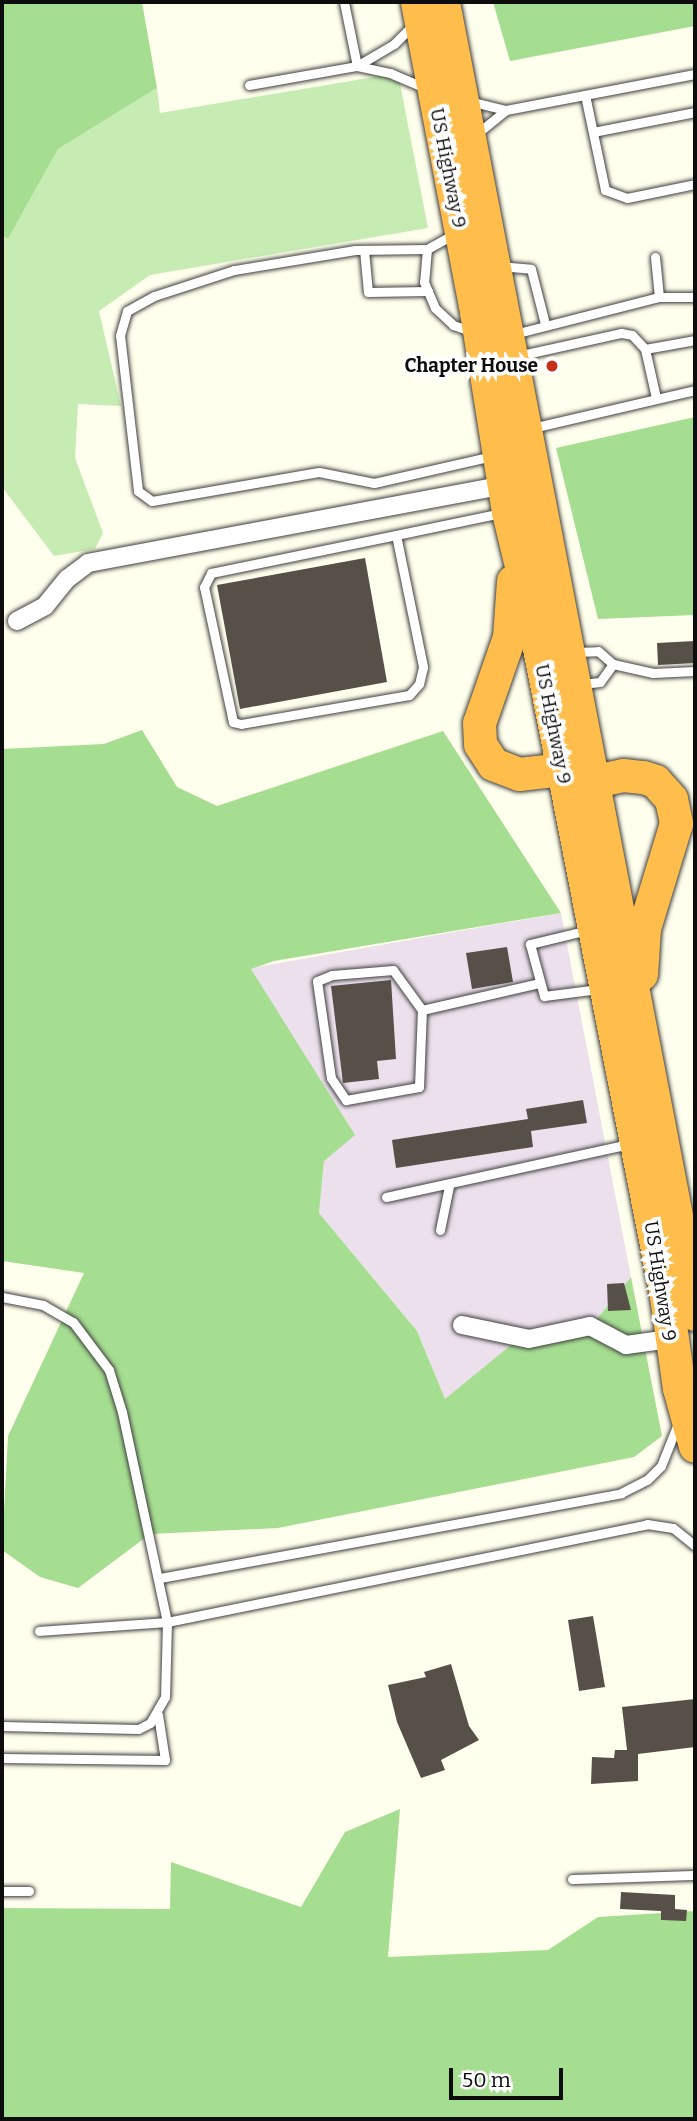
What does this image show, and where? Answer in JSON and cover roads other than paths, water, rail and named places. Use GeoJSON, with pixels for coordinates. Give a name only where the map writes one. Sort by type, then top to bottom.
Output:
{"type":"FeatureCollection","features":[{"type":"Feature","properties":{"kind":"highway","name":"US Highway 9"},"geometry":{"type":"LineString","coordinates":[[427,7],[448,95],[460,231],[498,343],[523,430],[572,684],[582,741],[572,779],[593,929],[679,1388],[695,1446]]}},
{"type":"Feature","properties":{"kind":"highway","name":"US Highway 9"},"geometry":{"type":"LineString","coordinates":[[448,95],[469,140],[493,266],[506,499],[572,779],[638,998],[695,1314]]}},
{"type":"Feature","properties":{"kind":"highway"},"geometry":{"type":"LineString","coordinates":[[506,499],[511,625],[479,723],[480,744],[492,764],[505,771],[572,779],[623,775],[655,781],[665,790],[675,811],[673,838],[644,928],[638,998]]}},
{"type":"Feature","properties":{"kind":"street"},"geometry":{"type":"LineString","coordinates":[[17,621],[45,606],[67,579],[88,563],[506,499]]}},
{"type":"Feature","properties":{"kind":"street"},"geometry":{"type":"LineString","coordinates":[[462,1325],[529,1339],[590,1326],[626,1345],[670,1339]]}},
{"type":"Feature","properties":{"kind":"lane"},"geometry":{"type":"LineString","coordinates":[[344,2],[357,66]]}},
{"type":"Feature","properties":{"kind":"lane"},"geometry":{"type":"LineString","coordinates":[[249,85],[357,66],[394,44],[427,7]]}},
{"type":"Feature","properties":{"kind":"lane"},"geometry":{"type":"LineString","coordinates":[[357,66],[390,73],[448,95],[506,110],[695,74]]}},
{"type":"Feature","properties":{"kind":"lane"},"geometry":{"type":"LineString","coordinates":[[585,95],[605,190],[616,197],[695,184]]}},
{"type":"Feature","properties":{"kind":"lane"},"geometry":{"type":"LineString","coordinates":[[469,140],[506,110]]}},
{"type":"Feature","properties":{"kind":"lane"},"geometry":{"type":"LineString","coordinates":[[593,132],[695,112]]}},
{"type":"Feature","properties":{"kind":"lane"},"geometry":{"type":"LineString","coordinates":[[460,231],[427,249],[364,250],[234,270],[154,296],[127,311],[120,335],[138,491],[152,501],[319,472],[374,483],[506,499]]}},
{"type":"Feature","properties":{"kind":"lane"},"geometry":{"type":"LineString","coordinates":[[427,249],[428,291],[435,308],[453,325],[498,343],[621,333],[632,335],[645,348],[656,398]]}},
{"type":"Feature","properties":{"kind":"lane"},"geometry":{"type":"LineString","coordinates":[[364,250],[368,292],[428,291]]}},
{"type":"Feature","properties":{"kind":"lane"},"geometry":{"type":"LineString","coordinates":[[655,257],[659,297]]}},
{"type":"Feature","properties":{"kind":"lane"},"geometry":{"type":"LineString","coordinates":[[493,266],[531,269],[545,324]]}},
{"type":"Feature","properties":{"kind":"lane"},"geometry":{"type":"LineString","coordinates":[[498,343],[545,324],[659,297],[695,297]]}},
{"type":"Feature","properties":{"kind":"lane"},"geometry":{"type":"LineString","coordinates":[[645,348],[695,340]]}},
{"type":"Feature","properties":{"kind":"lane"},"geometry":{"type":"LineString","coordinates":[[523,430],[695,390]]}},
{"type":"Feature","properties":{"kind":"lane"},"geometry":{"type":"LineString","coordinates":[[396,535],[423,667],[419,684],[410,695],[241,724],[229,716],[204,587],[211,573],[396,535],[506,499]]}},
{"type":"Feature","properties":{"kind":"lane"},"geometry":{"type":"LineString","coordinates":[[566,652],[598,651],[613,664],[653,673],[695,671]]}},
{"type":"Feature","properties":{"kind":"lane"},"geometry":{"type":"LineString","coordinates":[[572,684],[600,682],[613,664]]}},
{"type":"Feature","properties":{"kind":"lane"},"geometry":{"type":"LineString","coordinates":[[593,929],[530,944],[544,996],[605,989]]}},
{"type":"Feature","properties":{"kind":"lane"},"geometry":{"type":"LineString","coordinates":[[393,970],[422,1010],[419,1087],[346,1100],[331,1078],[317,981],[332,975],[393,970]]}},
{"type":"Feature","properties":{"kind":"lane"},"geometry":{"type":"LineString","coordinates":[[422,1010],[540,983]]}},
{"type":"Feature","properties":{"kind":"lane"},"geometry":{"type":"LineString","coordinates":[[386,1197],[449,1186],[559,1156],[635,1143]]}},
{"type":"Feature","properties":{"kind":"lane"},"geometry":{"type":"LineString","coordinates":[[440,1230],[449,1186]]}},
{"type":"Feature","properties":{"kind":"lane"},"geometry":{"type":"LineString","coordinates":[[2,1297],[56,1310],[81,1329],[99,1352],[122,1412],[160,1578],[167,1622],[165,1697],[158,1716],[165,1760],[2,1758]]}},
{"type":"Feature","properties":{"kind":"lane"},"geometry":{"type":"LineString","coordinates":[[160,1578],[621,1493],[648,1479],[670,1452],[677,1431],[679,1388]]}},
{"type":"Feature","properties":{"kind":"lane"},"geometry":{"type":"LineString","coordinates":[[39,1631],[167,1622],[647,1524],[673,1528],[695,1546]]}},
{"type":"Feature","properties":{"kind":"lane"},"geometry":{"type":"LineString","coordinates":[[2,1726],[138,1729],[158,1716]]}},
{"type":"Feature","properties":{"kind":"lane"},"geometry":{"type":"LineString","coordinates":[[572,1879],[695,1875]]}},
{"type":"Feature","properties":{"kind":"lane"},"geometry":{"type":"LineString","coordinates":[[2,1891],[29,1891]]}},
{"type":"Feature","properties":{"kind":"place","name":"Chapter House"},"geometry":{"type":"Point","coordinates":[552,366]}}]}
